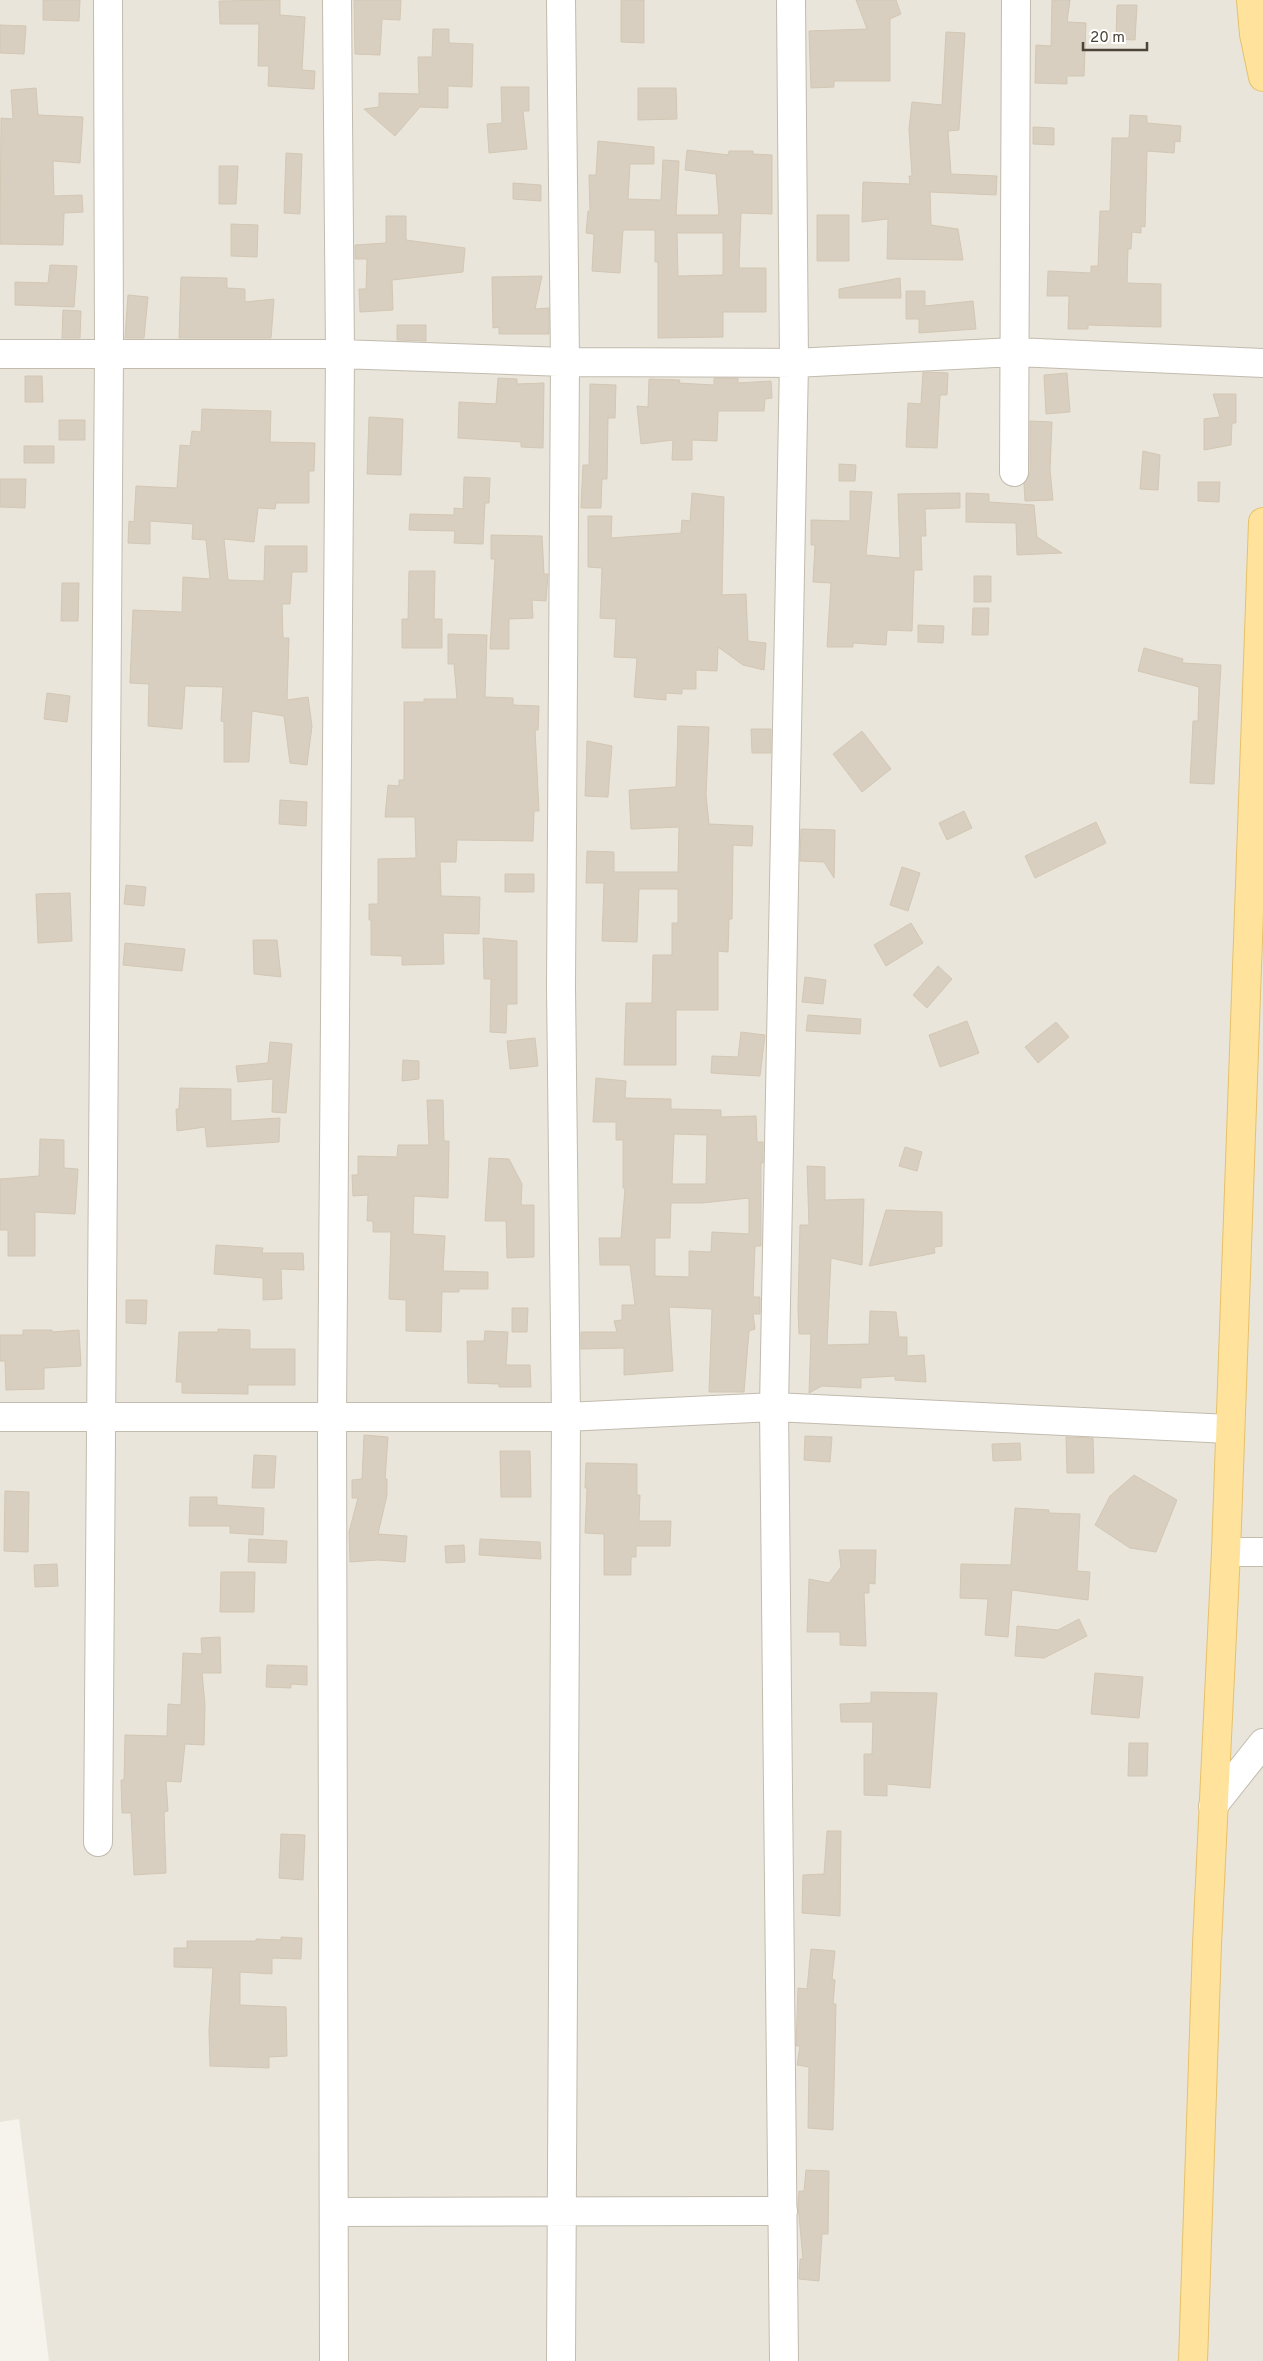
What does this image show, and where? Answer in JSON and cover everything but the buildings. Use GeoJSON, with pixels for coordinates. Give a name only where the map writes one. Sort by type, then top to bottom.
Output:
{"type":"FeatureCollection","features":[{"type":"Feature","properties":{"kind":"main road"},"geometry":{"type":"LineString","coordinates":[[1251,0],[1254,34],[1263,77]]}},
{"type":"Feature","properties":{"kind":"main road"},"geometry":{"type":"LineString","coordinates":[[1193,2361],[1206,1954],[1226,1552],[1230,1429],[1254,1007],[1263,522]]}},
{"type":"Feature","properties":{"kind":"street"},"geometry":{"type":"LineString","coordinates":[[98,1842],[109,353],[108,0]]}},
{"type":"Feature","properties":{"kind":"street"},"geometry":{"type":"LineString","coordinates":[[334,2361],[332,1418],[340,354],[337,0]]}},
{"type":"Feature","properties":{"kind":"street"},"geometry":{"type":"LineString","coordinates":[[561,0],[565,362],[561,987],[566,1417],[561,2361]]}},
{"type":"Feature","properties":{"kind":"street"},"geometry":{"type":"LineString","coordinates":[[784,2361],[774,1407],[794,363],[791,0]]}},
{"type":"Feature","properties":{"kind":"street"},"geometry":{"type":"LineString","coordinates":[[1014,472],[1016,0]]}},
{"type":"Feature","properties":{"kind":"street"},"geometry":{"type":"LineString","coordinates":[[0,354],[340,354],[565,362],[794,363],[1015,352],[1263,363]]}},
{"type":"Feature","properties":{"kind":"street"},"geometry":{"type":"LineString","coordinates":[[0,1417],[566,1417],[774,1407],[1230,1429]]}},
{"type":"Feature","properties":{"kind":"street"},"geometry":{"type":"LineString","coordinates":[[1226,1552],[1263,1552]]}},
{"type":"Feature","properties":{"kind":"street"},"geometry":{"type":"LineString","coordinates":[[1214,1806],[1263,1743]]}},
{"type":"Feature","properties":{"kind":"street"},"geometry":{"type":"LineString","coordinates":[[334,2212],[783,2211]]}},
{"type":"Feature","properties":{"kind":"shaded area"},"geometry":{"type":"Polygon","coordinates":[[[0,0],[1263,0],[1263,2361],[49,2361],[19,2119],[0,2122],[0,0]]]}}]}
